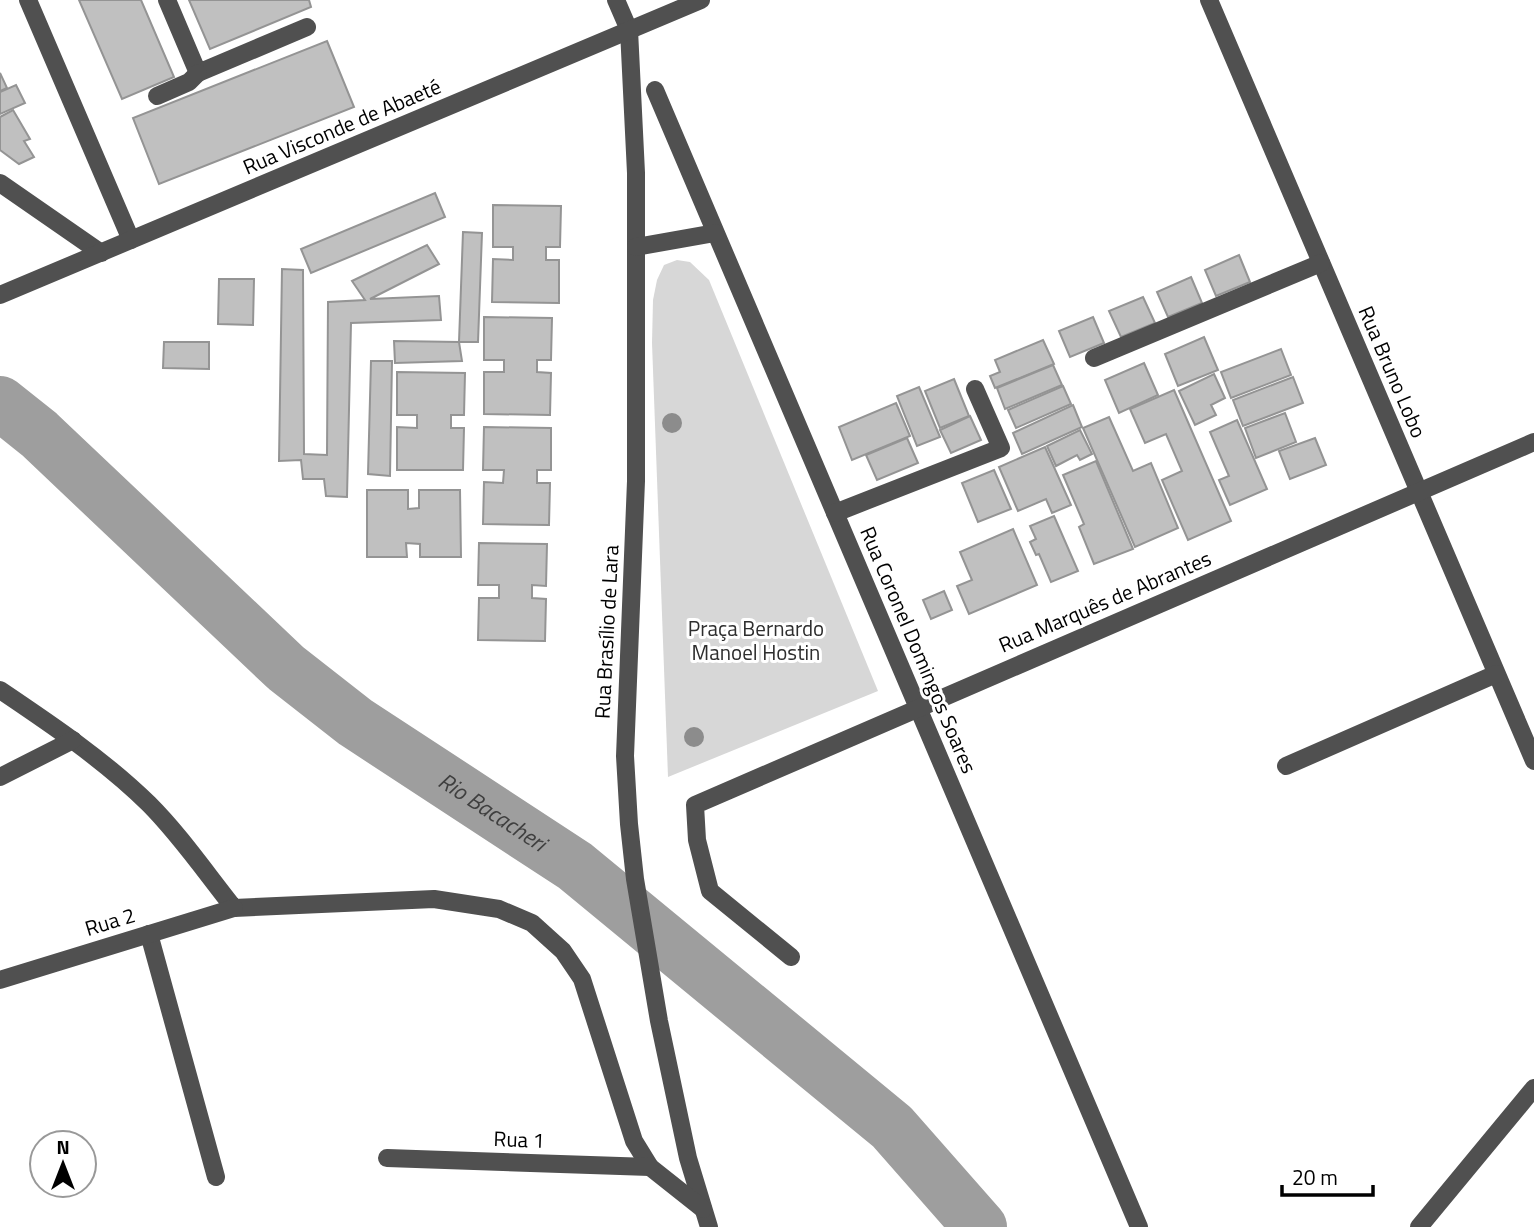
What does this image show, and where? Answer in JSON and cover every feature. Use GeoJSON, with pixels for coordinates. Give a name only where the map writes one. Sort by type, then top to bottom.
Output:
{"type":"FeatureCollection","features":[{"type":"Feature","properties":{"kind":"street"},"geometry":{"type":"LineString","coordinates":[[28,0],[131,240]]}},
{"type":"Feature","properties":{"kind":"street"},"geometry":{"type":"LineString","coordinates":[[167,0],[198,73]]}},
{"type":"Feature","properties":{"kind":"street"},"geometry":{"type":"LineString","coordinates":[[616,0],[629,30]]}},
{"type":"Feature","properties":{"kind":"street","name":"Rua Visconde de Abaeté"},"geometry":{"type":"LineString","coordinates":[[0,295],[701,0]]}},
{"type":"Feature","properties":{"kind":"street","name":"Rua Bruno Lobo"},"geometry":{"type":"LineString","coordinates":[[1209,0],[1534,761]]}},
{"type":"Feature","properties":{"kind":"street"},"geometry":{"type":"LineString","coordinates":[[157,96],[189,82],[198,73],[307,27]]}},
{"type":"Feature","properties":{"kind":"street","name":"Rua Brasílio de Lara"},"geometry":{"type":"LineString","coordinates":[[629,30],[636,173],[636,481],[625,756],[629,824],[635,879],[659,1021],[688,1158],[709,1227]]}},
{"type":"Feature","properties":{"kind":"street","name":"Rua Coronel Domingos Soares"},"geometry":{"type":"LineString","coordinates":[[655,90],[1139,1227]]}},
{"type":"Feature","properties":{"kind":"street"},"geometry":{"type":"LineString","coordinates":[[0,183],[101,253]]}},
{"type":"Feature","properties":{"kind":"street"},"geometry":{"type":"LineString","coordinates":[[636,247],[715,233]]}},
{"type":"Feature","properties":{"kind":"street"},"geometry":{"type":"LineString","coordinates":[[1094,358],[1321,264]]}},
{"type":"Feature","properties":{"kind":"street"},"geometry":{"type":"LineString","coordinates":[[835,513],[1001,448],[975,389]]}},
{"type":"Feature","properties":{"kind":"street","name":"Rua Marquês de Abrantes"},"geometry":{"type":"LineString","coordinates":[[791,957],[710,891],[697,840],[695,804],[1534,442]]}},
{"type":"Feature","properties":{"kind":"street"},"geometry":{"type":"LineString","coordinates":[[1286,766],[1496,674]]}},
{"type":"Feature","properties":{"kind":"street"},"geometry":{"type":"LineString","coordinates":[[0,690],[73,740],[151,806],[234,908]]}},
{"type":"Feature","properties":{"kind":"street"},"geometry":{"type":"LineString","coordinates":[[0,777],[73,740]]}},
{"type":"Feature","properties":{"kind":"street","name":"Rua 2"},"geometry":{"type":"LineString","coordinates":[[0,980],[234,908],[434,899],[499,909],[532,923],[563,951],[582,979],[634,1141],[650,1167]]}},
{"type":"Feature","properties":{"kind":"street"},"geometry":{"type":"LineString","coordinates":[[149,934],[216,1177]]}},
{"type":"Feature","properties":{"kind":"street"},"geometry":{"type":"LineString","coordinates":[[1419,1227],[1534,1088]]}},
{"type":"Feature","properties":{"kind":"street","name":"Rua 1"},"geometry":{"type":"LineString","coordinates":[[387,1158],[650,1167]]}},
{"type":"Feature","properties":{"kind":"street"},"geometry":{"type":"LineString","coordinates":[[650,1167],[703,1209]]}},
{"type":"Feature","properties":{"kind":"green space","name":"Praça Bernardo Manoel Hostin"},"geometry":{"type":"Polygon","coordinates":[[[677,260],[690,262],[709,280],[878,691],[668,777],[652,343],[653,300],[657,280],[664,265],[677,260]]]}},
{"type":"Feature","properties":{"kind":"building"},"geometry":{"type":"Polygon","coordinates":[[[79,0],[141,0],[174,77],[122,99],[79,0]]]}},
{"type":"Feature","properties":{"kind":"building"},"geometry":{"type":"Polygon","coordinates":[[[189,0],[309,0],[311,7],[210,49],[189,0]]]}},
{"type":"Feature","properties":{"kind":"building"},"geometry":{"type":"Polygon","coordinates":[[[327,41],[354,107],[159,184],[133,118],[327,41]]]}},
{"type":"Feature","properties":{"kind":"building"},"geometry":{"type":"Polygon","coordinates":[[[0,73],[7,88],[0,91],[0,73]]]}},
{"type":"Feature","properties":{"kind":"building"},"geometry":{"type":"Polygon","coordinates":[[[16,85],[25,103],[0,114],[0,92],[16,85]]]}},
{"type":"Feature","properties":{"kind":"building"},"geometry":{"type":"Polygon","coordinates":[[[13,110],[30,139],[24,141],[34,157],[19,164],[0,150],[0,117],[13,110]]]}},
{"type":"Feature","properties":{"kind":"building"},"geometry":{"type":"Polygon","coordinates":[[[435,193],[445,217],[311,273],[301,249],[435,193]]]}},
{"type":"Feature","properties":{"kind":"building"},"geometry":{"type":"Polygon","coordinates":[[[493,205],[561,206],[560,247],[546,247],[546,260],[559,260],[559,303],[492,302],[493,259],[513,260],[513,247],[493,247],[493,205]]]}},
{"type":"Feature","properties":{"kind":"building"},"geometry":{"type":"Polygon","coordinates":[[[463,232],[482,233],[478,342],[459,342],[463,232]]]}},
{"type":"Feature","properties":{"kind":"building"},"geometry":{"type":"Polygon","coordinates":[[[427,245],[439,264],[370,299],[439,296],[441,320],[351,323],[347,497],[326,496],[324,479],[303,479],[301,460],[279,461],[282,269],[303,270],[304,454],[327,455],[328,302],[365,300],[352,281],[427,245]]]}},
{"type":"Feature","properties":{"kind":"building"},"geometry":{"type":"Polygon","coordinates":[[[1239,255],[1250,282],[1216,296],[1205,270],[1239,255]]]}},
{"type":"Feature","properties":{"kind":"building"},"geometry":{"type":"Polygon","coordinates":[[[1191,277],[1202,303],[1168,317],[1157,292],[1191,277]]]}},
{"type":"Feature","properties":{"kind":"building"},"geometry":{"type":"Polygon","coordinates":[[[219,279],[254,279],[253,325],[218,324],[219,279]]]}},
{"type":"Feature","properties":{"kind":"building"},"geometry":{"type":"Polygon","coordinates":[[[1143,297],[1155,323],[1121,337],[1109,311],[1143,297]]]}},
{"type":"Feature","properties":{"kind":"building"},"geometry":{"type":"Polygon","coordinates":[[[484,317],[552,318],[551,360],[537,360],[537,372],[551,373],[550,415],[484,414],[484,372],[504,372],[504,360],[484,360],[484,317]]]}},
{"type":"Feature","properties":{"kind":"building"},"geometry":{"type":"Polygon","coordinates":[[[1093,317],[1104,343],[1070,357],[1059,331],[1093,317]]]}},
{"type":"Feature","properties":{"kind":"building"},"geometry":{"type":"Polygon","coordinates":[[[1204,337],[1218,370],[1178,386],[1165,354],[1204,337]]]}},
{"type":"Feature","properties":{"kind":"building"},"geometry":{"type":"Polygon","coordinates":[[[1043,340],[1054,364],[995,388],[990,376],[1000,372],[995,360],[1043,340]]]}},
{"type":"Feature","properties":{"kind":"building"},"geometry":{"type":"Polygon","coordinates":[[[394,341],[459,342],[462,361],[395,363],[394,341]]]}},
{"type":"Feature","properties":{"kind":"building"},"geometry":{"type":"Polygon","coordinates":[[[164,342],[209,342],[209,369],[163,368],[164,342]]]}},
{"type":"Feature","properties":{"kind":"building"},"geometry":{"type":"Polygon","coordinates":[[[1281,349],[1291,375],[1231,398],[1221,372],[1281,349]]]}},
{"type":"Feature","properties":{"kind":"building"},"geometry":{"type":"Polygon","coordinates":[[[371,361],[392,361],[390,476],[368,474],[371,361]]]}},
{"type":"Feature","properties":{"kind":"building"},"geometry":{"type":"Polygon","coordinates":[[[1144,363],[1158,395],[1119,413],[1105,380],[1144,363]]]}},
{"type":"Feature","properties":{"kind":"building"},"geometry":{"type":"Polygon","coordinates":[[[1053,365],[1062,385],[1005,409],[997,388],[1053,365]]]}},
{"type":"Feature","properties":{"kind":"building"},"geometry":{"type":"Polygon","coordinates":[[[397,372],[465,373],[464,415],[451,415],[451,428],[464,428],[463,470],[397,470],[397,427],[417,428],[417,415],[397,415],[397,372]]]}},
{"type":"Feature","properties":{"kind":"building"},"geometry":{"type":"Polygon","coordinates":[[[1214,374],[1225,398],[1211,405],[1216,415],[1195,425],[1179,391],[1214,374]]]}},
{"type":"Feature","properties":{"kind":"building"},"geometry":{"type":"Polygon","coordinates":[[[1293,377],[1303,403],[1243,426],[1233,400],[1293,377]]]}},
{"type":"Feature","properties":{"kind":"building"},"geometry":{"type":"Polygon","coordinates":[[[954,379],[969,416],[940,428],[925,391],[954,379]]]}},
{"type":"Feature","properties":{"kind":"building"},"geometry":{"type":"Polygon","coordinates":[[[1063,386],[1071,404],[1016,428],[1008,410],[1063,386]]]}},
{"type":"Feature","properties":{"kind":"building"},"geometry":{"type":"Polygon","coordinates":[[[919,387],[940,437],[917,446],[897,396],[919,387]]]}},
{"type":"Feature","properties":{"kind":"building"},"geometry":{"type":"Polygon","coordinates":[[[1174,390],[1231,521],[1188,540],[1162,480],[1182,471],[1166,434],[1145,443],[1130,409],[1174,390]]]}},
{"type":"Feature","properties":{"kind":"building"},"geometry":{"type":"Polygon","coordinates":[[[896,403],[910,436],[852,460],[839,427],[896,403]]]}},
{"type":"Feature","properties":{"kind":"building"},"geometry":{"type":"Polygon","coordinates":[[[1073,405],[1082,427],[1022,454],[1013,433],[1073,405]]]}},
{"type":"Feature","properties":{"kind":"building"},"geometry":{"type":"Polygon","coordinates":[[[1285,413],[1296,442],[1256,458],[1245,428],[1285,413]]]}},
{"type":"Feature","properties":{"kind":"building"},"geometry":{"type":"Polygon","coordinates":[[[970,416],[981,440],[951,453],[940,430],[970,416]]]}},
{"type":"Feature","properties":{"kind":"building"},"geometry":{"type":"Polygon","coordinates":[[[1109,417],[1133,471],[1151,463],[1178,528],[1135,547],[1083,428],[1109,417]]]}},
{"type":"Feature","properties":{"kind":"building"},"geometry":{"type":"Polygon","coordinates":[[[1237,420],[1267,489],[1230,505],[1219,480],[1229,476],[1210,432],[1237,420]]]}},
{"type":"Feature","properties":{"kind":"building"},"geometry":{"type":"Polygon","coordinates":[[[484,427],[551,428],[551,470],[537,470],[537,483],[550,483],[549,525],[483,524],[484,482],[503,483],[504,470],[483,470],[484,427]]]}},
{"type":"Feature","properties":{"kind":"building"},"geometry":{"type":"Polygon","coordinates":[[[1080,430],[1092,454],[1080,460],[1077,455],[1056,466],[1047,446],[1080,430]]]}},
{"type":"Feature","properties":{"kind":"building"},"geometry":{"type":"Polygon","coordinates":[[[907,438],[918,463],[877,480],[866,455],[907,438]]]}},
{"type":"Feature","properties":{"kind":"building"},"geometry":{"type":"Polygon","coordinates":[[[1315,438],[1326,465],[1290,479],[1279,451],[1315,438]]]}},
{"type":"Feature","properties":{"kind":"building"},"geometry":{"type":"Polygon","coordinates":[[[1045,447],[1071,505],[1052,513],[1046,499],[1018,511],[999,467],[1045,447]]]}},
{"type":"Feature","properties":{"kind":"building"},"geometry":{"type":"Polygon","coordinates":[[[1096,461],[1133,549],[1094,564],[1079,527],[1084,524],[1063,475],[1096,461]]]}},
{"type":"Feature","properties":{"kind":"building"},"geometry":{"type":"Polygon","coordinates":[[[994,470],[1011,509],[978,522],[962,483],[994,470]]]}},
{"type":"Feature","properties":{"kind":"building"},"geometry":{"type":"Polygon","coordinates":[[[367,490],[408,490],[408,509],[419,508],[419,490],[460,490],[461,557],[420,557],[420,544],[406,543],[407,557],[367,557],[367,490]]]}},
{"type":"Feature","properties":{"kind":"building"},"geometry":{"type":"Polygon","coordinates":[[[1054,516],[1078,571],[1051,582],[1039,554],[1036,555],[1030,542],[1036,539],[1030,526],[1054,516]]]}},
{"type":"Feature","properties":{"kind":"building"},"geometry":{"type":"Polygon","coordinates":[[[1013,529],[1037,585],[969,614],[957,586],[972,580],[960,552],[1013,529]]]}},
{"type":"Feature","properties":{"kind":"building"},"geometry":{"type":"Polygon","coordinates":[[[479,543],[547,544],[546,586],[532,585],[532,598],[546,599],[545,641],[478,640],[479,598],[499,598],[499,585],[478,585],[479,543]]]}},
{"type":"Feature","properties":{"kind":"building"},"geometry":{"type":"Polygon","coordinates":[[[944,591],[952,610],[931,619],[923,600],[944,591]]]}},
{"type":"Feature","properties":{"kind":"waterway","name":"Rio Bacacheri"},"geometry":{"type":"LineString","coordinates":[[0,403],[39,434],[286,668],[355,722],[575,866],[892,1127],[980,1227]]}}]}
